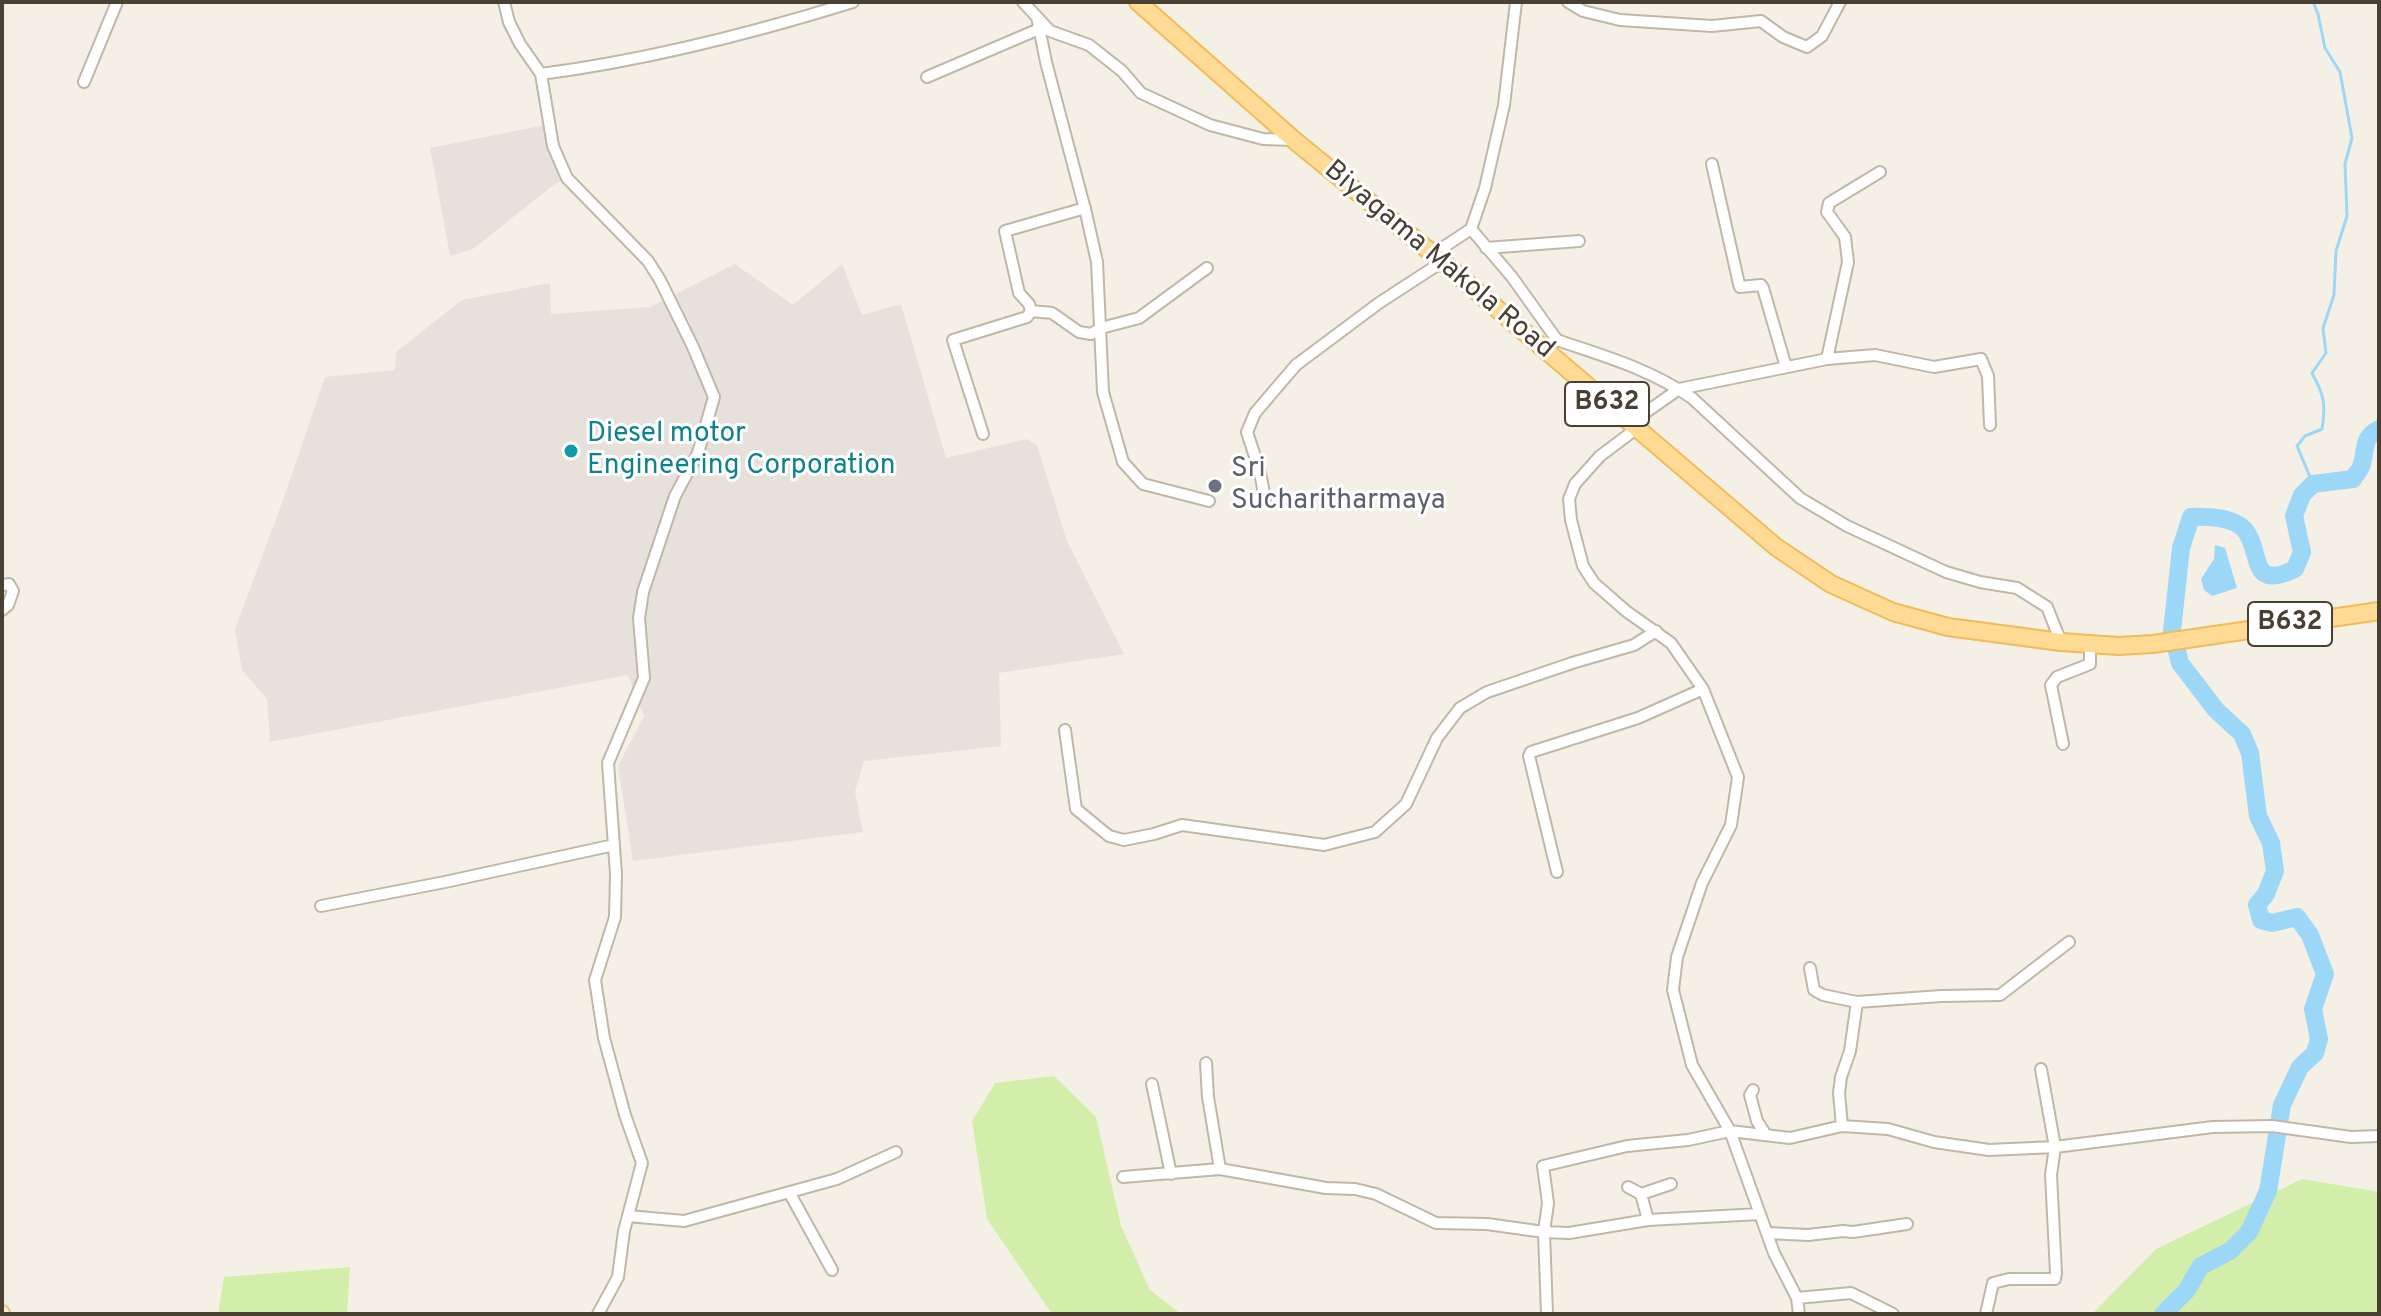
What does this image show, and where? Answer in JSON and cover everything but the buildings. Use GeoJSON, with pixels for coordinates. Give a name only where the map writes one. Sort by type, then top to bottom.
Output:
{"type":"FeatureCollection","features":[{"type":"Feature","properties":{"kind":"main road","name":"Biyagama Makola Road"},"geometry":{"type":"LineString","coordinates":[[1138,2],[1294,140],[1551,346],[1636,429],[1776,547],[1831,584],[1893,612],[1948,627],[2090,645],[2153,644],[2379,611]]}},
{"type":"Feature","properties":{"kind":"street"},"geometry":{"type":"LineString","coordinates":[[84,82],[117,2]]}},
{"type":"Feature","properties":{"kind":"street"},"geometry":{"type":"LineString","coordinates":[[504,2],[509,22],[520,44],[541,74],[553,146],[567,178],[648,261],[693,347],[714,397],[698,453],[675,496],[643,592],[639,618],[644,678],[608,763],[615,917],[595,980],[604,1038],[642,1163],[628,1216],[618,1277],[598,1314]]}},
{"type":"Feature","properties":{"kind":"street"},"geometry":{"type":"LineString","coordinates":[[541,74],[630,60],[703,44],[853,2]]}},
{"type":"Feature","properties":{"kind":"street"},"geometry":{"type":"LineString","coordinates":[[1023,2],[1050,31],[1089,45],[1122,71],[1141,93],[1210,125],[1263,139],[1294,140]]}},
{"type":"Feature","properties":{"kind":"street"},"geometry":{"type":"LineString","coordinates":[[1265,499],[1247,432],[1255,413],[1296,365],[1438,258],[1471,229],[1485,188],[1504,105],[1516,2]]}},
{"type":"Feature","properties":{"kind":"street"},"geometry":{"type":"LineString","coordinates":[[1568,2],[1583,11],[1620,20],[1712,26],[1761,21],[1783,37],[1807,47],[1822,36],[1840,2]]}},
{"type":"Feature","properties":{"kind":"street"},"geometry":{"type":"LineString","coordinates":[[1037,17],[1097,262],[1103,392],[1123,462],[1143,484],[1209,501]]}},
{"type":"Feature","properties":{"kind":"street"},"geometry":{"type":"LineString","coordinates":[[927,77],[1039,29]]}},
{"type":"Feature","properties":{"kind":"street"},"geometry":{"type":"LineString","coordinates":[[1712,164],[1740,287],[1761,285],[1786,367]]}},
{"type":"Feature","properties":{"kind":"street"},"geometry":{"type":"LineString","coordinates":[[1827,359],[1848,262],[1845,237],[1827,208],[1829,203],[1880,172]]}},
{"type":"Feature","properties":{"kind":"street"},"geometry":{"type":"LineString","coordinates":[[983,434],[953,340],[1027,317],[1031,311],[1019,293],[1005,231],[1085,208]]}},
{"type":"Feature","properties":{"kind":"street"},"geometry":{"type":"LineString","coordinates":[[1471,229],[1512,277],[1551,346],[1640,368],[1679,389],[1800,498],[1847,526],[1946,572],[2017,588],[2047,607],[2061,642]]}},
{"type":"Feature","properties":{"kind":"street"},"geometry":{"type":"LineString","coordinates":[[1486,248],[1579,241]]}},
{"type":"Feature","properties":{"kind":"street"},"geometry":{"type":"LineString","coordinates":[[1031,311],[1052,313],[1079,332],[1091,334],[1101,328],[1139,318],[1207,268]]}},
{"type":"Feature","properties":{"kind":"street"},"geometry":{"type":"LineString","coordinates":[[1799,1314],[1797,1298],[1774,1253],[1730,1131],[1692,1065],[1673,990],[1677,957],[1702,883],[1731,825],[1738,777],[1703,689],[1671,643],[1626,611],[1594,583],[1583,566],[1569,499],[1575,484],[1600,456],[1636,429],[1642,415],[1679,389],[1827,359],[1875,355],[1934,367],[1981,359],[1988,376],[1990,425]]}},
{"type":"Feature","properties":{"kind":"street"},"geometry":{"type":"LineString","coordinates":[[2,585],[9,584],[13,591],[8,605],[2,610]]}},
{"type":"Feature","properties":{"kind":"street"},"geometry":{"type":"LineString","coordinates":[[1065,730],[1076,809],[1109,836],[1124,840],[1182,825],[1324,845],[1375,832],[1406,804],[1437,738],[1460,708],[1487,692],[1634,645],[1656,631]]}},
{"type":"Feature","properties":{"kind":"street"},"geometry":{"type":"LineString","coordinates":[[2063,744],[2051,685],[2057,677],[2090,664],[2090,645]]}},
{"type":"Feature","properties":{"kind":"street"},"geometry":{"type":"LineString","coordinates":[[1557,872],[1529,756],[1531,752],[1638,718],[1703,689]]}},
{"type":"Feature","properties":{"kind":"street"},"geometry":{"type":"LineString","coordinates":[[321,906],[614,845]]}},
{"type":"Feature","properties":{"kind":"street"},"geometry":{"type":"LineString","coordinates":[[1810,968],[1814,990],[1857,1002],[2000,995],[2069,942]]}},
{"type":"Feature","properties":{"kind":"street"},"geometry":{"type":"LineString","coordinates":[[1842,1126],[1839,1093],[1850,1051],[1857,1002]]}},
{"type":"Feature","properties":{"kind":"street"},"geometry":{"type":"LineString","coordinates":[[1206,1063],[1208,1097],[1220,1169]]}},
{"type":"Feature","properties":{"kind":"street"},"geometry":{"type":"LineString","coordinates":[[1986,1314],[1993,1283],[2009,1279],[2055,1279],[2051,1175],[2055,1147],[2041,1069]]}},
{"type":"Feature","properties":{"kind":"street"},"geometry":{"type":"LineString","coordinates":[[1152,1084],[1171,1174]]}},
{"type":"Feature","properties":{"kind":"street"},"geometry":{"type":"LineString","coordinates":[[1753,1090],[1750,1095],[1757,1121],[1766,1135]]}},
{"type":"Feature","properties":{"kind":"street"},"geometry":{"type":"LineString","coordinates":[[1547,1314],[1544,1232],[1548,1203],[1543,1166],[1627,1146],[1688,1140],[1730,1131],[1790,1138],[1842,1126],[1888,1129],[1934,1142],[1989,1150],[2055,1147],[2213,1127],[2272,1126],[2351,1137],[2379,1136]]}},
{"type":"Feature","properties":{"kind":"street"},"geometry":{"type":"LineString","coordinates":[[628,1216],[684,1221],[837,1179],[896,1152]]}},
{"type":"Feature","properties":{"kind":"street"},"geometry":{"type":"LineString","coordinates":[[1123,1177],[1220,1169],[1376,1194],[1436,1223],[1487,1224],[1544,1232],[1569,1233],[1648,1220],[1760,1214]]}},
{"type":"Feature","properties":{"kind":"street"},"geometry":{"type":"LineString","coordinates":[[1641,1194],[1671,1184]]}},
{"type":"Feature","properties":{"kind":"street"},"geometry":{"type":"LineString","coordinates":[[1628,1187],[1641,1194],[1648,1220]]}},
{"type":"Feature","properties":{"kind":"street"},"geometry":{"type":"LineString","coordinates":[[789,1192],[832,1270]]}},
{"type":"Feature","properties":{"kind":"street"},"geometry":{"type":"LineString","coordinates":[[1767,1233],[1808,1235],[1907,1224]]}},
{"type":"Feature","properties":{"kind":"street"},"geometry":{"type":"LineString","coordinates":[[1797,1298],[1851,1293],[1893,1314]]}},
{"type":"Feature","properties":{"kind":"shaded area"},"geometry":{"type":"Polygon","coordinates":[[[550,124],[566,178],[473,249],[450,256],[430,148],[550,124]]]}},
{"type":"Feature","properties":{"kind":"shaded area"},"geometry":{"type":"Polygon","coordinates":[[[735,264],[793,305],[842,264],[862,315],[901,304],[946,458],[1027,439],[1037,445],[1067,541],[1124,654],[999,673],[1001,746],[864,761],[855,792],[863,832],[633,861],[618,766],[644,716],[628,675],[270,742],[267,699],[242,670],[235,629],[325,377],[395,370],[396,352],[462,300],[550,283],[551,314],[650,307],[735,264]]]}},
{"type":"Feature","properties":{"kind":"green space"},"geometry":{"type":"Polygon","coordinates":[[[1054,1076],[1096,1117],[1121,1226],[1150,1290],[1181,1314],[1052,1314],[987,1219],[972,1121],[995,1083],[1054,1076]]]}},
{"type":"Feature","properties":{"kind":"green space"},"geometry":{"type":"Polygon","coordinates":[[[2302,1179],[2379,1192],[2379,1314],[2092,1314],[2156,1249],[2302,1179]]]}},
{"type":"Feature","properties":{"kind":"green space"},"geometry":{"type":"Polygon","coordinates":[[[350,1267],[347,1314],[218,1314],[224,1277],[350,1267]]]}},
{"type":"Feature","properties":{"kind":"water"},"geometry":{"type":"Polygon","coordinates":[[[2215,545],[2225,548],[2237,588],[2212,596],[2204,590],[2201,579],[2214,559],[2215,545]]]}},
{"type":"Feature","properties":{"kind":"waterway"},"geometry":{"type":"LineString","coordinates":[[2313,2],[2325,48],[2340,72],[2352,138],[2345,164],[2347,216],[2336,251],[2334,295],[2323,328],[2326,353],[2312,373],[2323,400],[2322,429],[2305,436],[2297,446],[2313,484]]}},
{"type":"Feature","properties":{"kind":"waterway"},"geometry":{"type":"LineString","coordinates":[[2163,1314],[2186,1291],[2201,1266],[2230,1251],[2249,1232],[2268,1191],[2282,1105],[2300,1067],[2315,1053],[2319,1039],[2313,1009],[2325,974],[2310,935],[2297,917],[2272,923],[2261,920],[2257,905],[2266,894],[2275,871],[2271,843],[2258,816],[2250,753],[2242,734],[2216,710],[2180,663],[2172,631],[2181,548],[2191,517],[2219,518],[2244,529],[2263,572],[2280,575],[2295,569],[2302,552],[2294,516],[2302,495],[2313,484],[2353,479],[2361,467],[2369,436],[2379,429]]}},
{"type":"Feature","properties":{"kind":"place","name":"Diesel motor Engineering Corporation"},"geometry":{"type":"Point","coordinates":[571,451]}},
{"type":"Feature","properties":{"kind":"place","name":"Sri Sucharitharmaya"},"geometry":{"type":"Point","coordinates":[1215,486]}}]}
